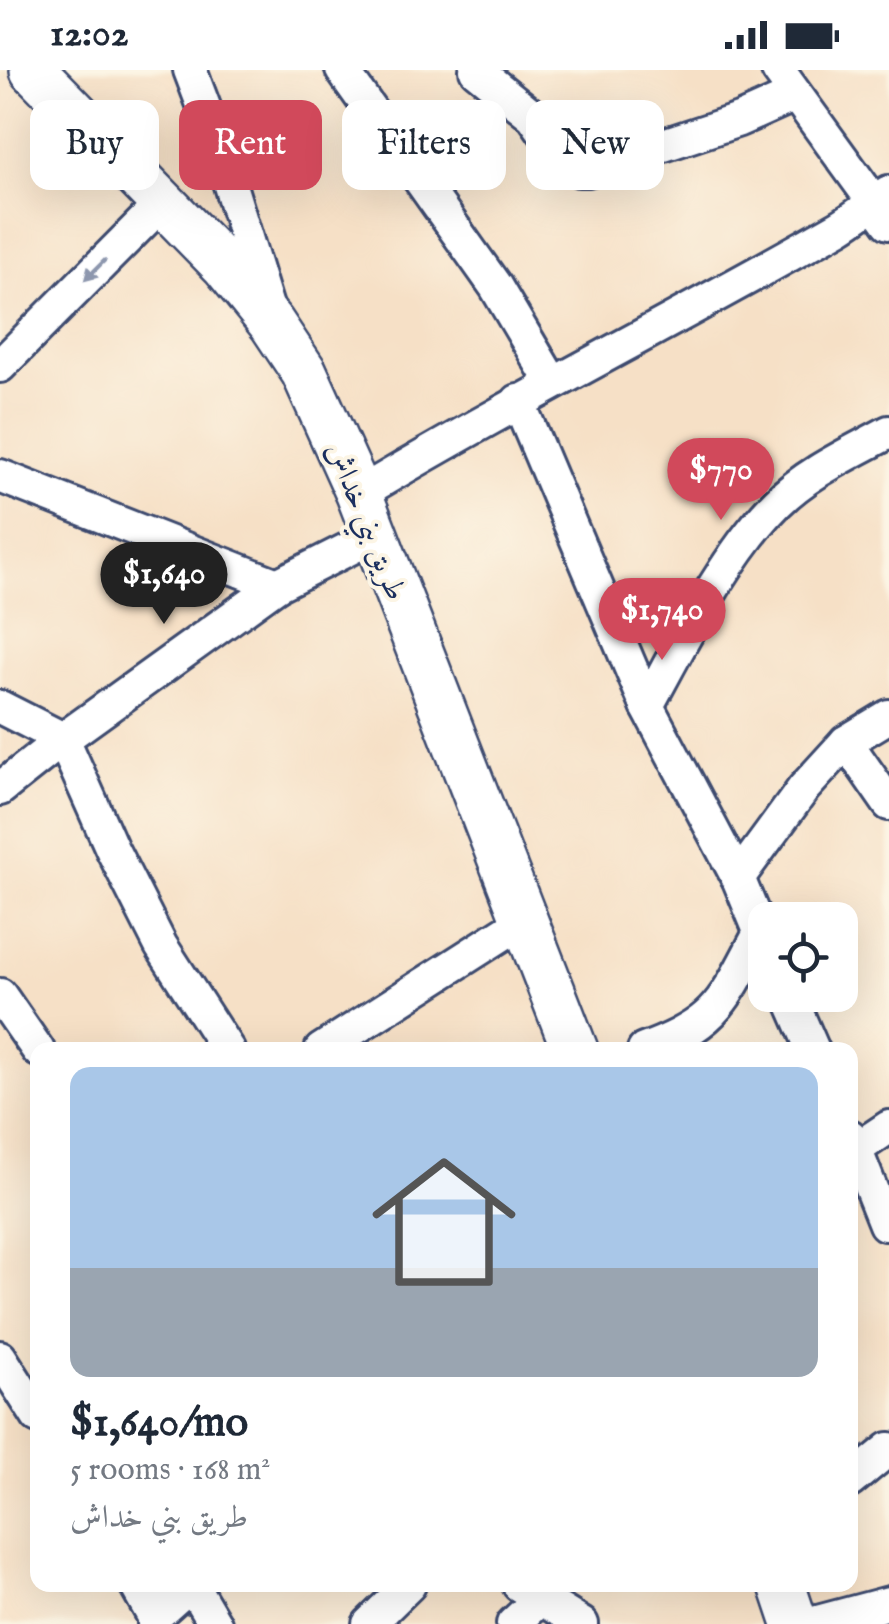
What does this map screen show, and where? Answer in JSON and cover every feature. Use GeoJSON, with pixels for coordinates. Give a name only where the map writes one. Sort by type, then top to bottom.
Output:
{"type":"FeatureCollection","features":[{"type":"Feature","properties":{"kind":"main road","name":"طريق بني خداش"},"geometry":{"type":"LineString","coordinates":[[32,70],[225,266],[272,324],[304,372],[367,515],[572,1042]]}},
{"type":"Feature","properties":{"kind":"main road"},"geometry":{"type":"LineString","coordinates":[[784,1592],[795,1624]]}},
{"type":"Feature","properties":{"kind":"street"},"geometry":{"type":"LineString","coordinates":[[190,70],[215,136],[272,324]]}},
{"type":"Feature","properties":{"kind":"street"},"geometry":{"type":"LineString","coordinates":[[342,70],[496,287],[552,382]]}},
{"type":"Feature","properties":{"kind":"street"},"geometry":{"type":"LineString","coordinates":[[0,789],[518,401],[884,206],[786,82],[739,120],[580,170],[566,163],[533,116],[476,70]]}},
{"type":"Feature","properties":{"kind":"street"},"geometry":{"type":"LineString","coordinates":[[0,366],[164,201]]}},
{"type":"Feature","properties":{"kind":"street"},"geometry":{"type":"LineString","coordinates":[[518,401],[647,706],[748,902]]}},
{"type":"Feature","properties":{"kind":"street"},"geometry":{"type":"LineString","coordinates":[[647,706],[726,572],[777,504],[805,480],[888,434]]}},
{"type":"Feature","properties":{"kind":"street"},"geometry":{"type":"LineString","coordinates":[[0,476],[277,585]]}},
{"type":"Feature","properties":{"kind":"street"},"geometry":{"type":"LineString","coordinates":[[0,706],[63,739],[138,902],[193,1000],[222,1042]]}},
{"type":"Feature","properties":{"kind":"street"},"geometry":{"type":"LineString","coordinates":[[738,878],[804,788],[846,742],[889,716]]}},
{"type":"Feature","properties":{"kind":"street"},"geometry":{"type":"LineString","coordinates":[[846,742],[889,804]]}},
{"type":"Feature","properties":{"kind":"street"},"geometry":{"type":"LineString","coordinates":[[334,1042],[523,921]]}},
{"type":"Feature","properties":{"kind":"street"},"geometry":{"type":"LineString","coordinates":[[665,1042],[686,1034],[708,1018],[748,961]]}},
{"type":"Feature","properties":{"kind":"street"},"geometry":{"type":"LineString","coordinates":[[0,995],[32,1042]]}},
{"type":"Feature","properties":{"kind":"street"},"geometry":{"type":"LineString","coordinates":[[796,1012],[810,1042]]}},
{"type":"Feature","properties":{"kind":"street"},"geometry":{"type":"LineString","coordinates":[[858,1143],[889,1127]]}},
{"type":"Feature","properties":{"kind":"street"},"geometry":{"type":"LineString","coordinates":[[858,1160],[886,1224]]}},
{"type":"Feature","properties":{"kind":"street"},"geometry":{"type":"LineString","coordinates":[[0,1357],[30,1404]]}},
{"type":"Feature","properties":{"kind":"street"},"geometry":{"type":"LineString","coordinates":[[858,1475],[889,1450]]}},
{"type":"Feature","properties":{"kind":"street"},"geometry":{"type":"LineString","coordinates":[[140,1592],[154,1620],[184,1592]]}},
{"type":"Feature","properties":{"kind":"street"},"geometry":{"type":"LineString","coordinates":[[195,1592],[214,1624]]}},
{"type":"Feature","properties":{"kind":"street"},"geometry":{"type":"LineString","coordinates":[[369,1624],[401,1592]]}},
{"type":"Feature","properties":{"kind":"street"},"geometry":{"type":"LineString","coordinates":[[513,1624],[530,1592],[582,1624]]}},
{"type":"Feature","properties":{"kind":"street"},"geometry":{"type":"LineString","coordinates":[[810,1624],[889,1603]]}}]}
